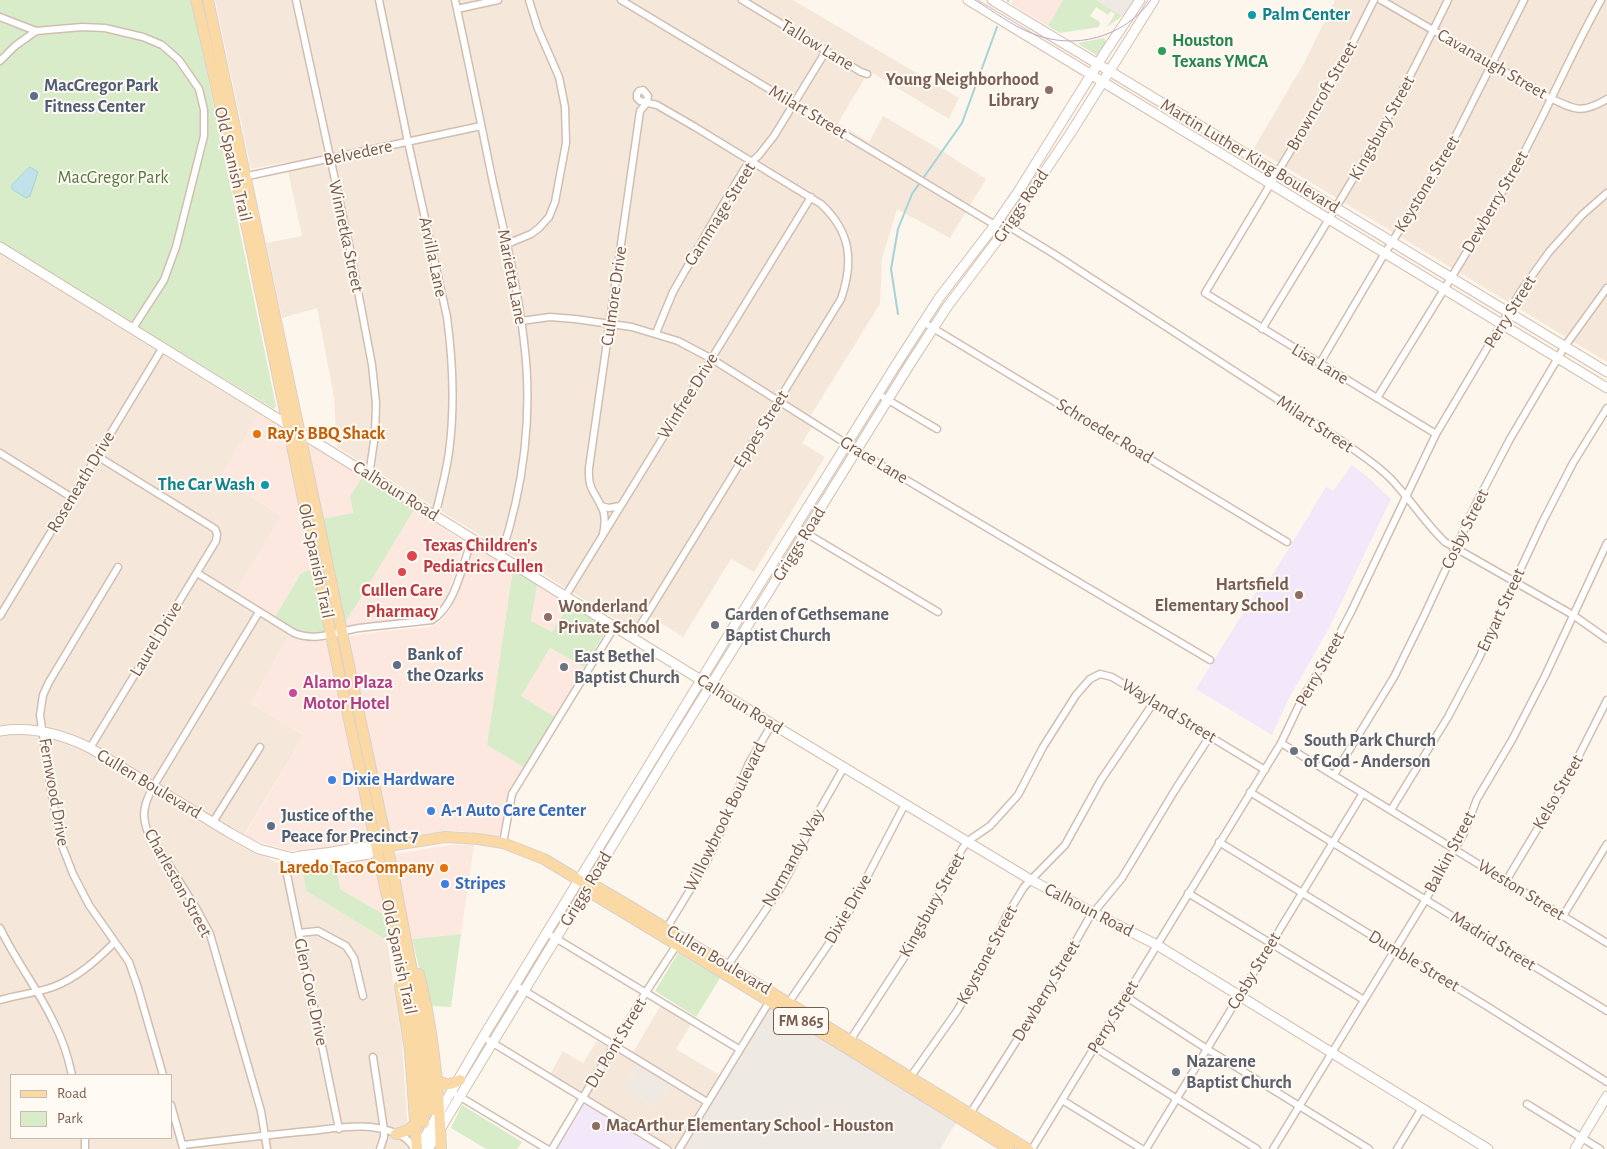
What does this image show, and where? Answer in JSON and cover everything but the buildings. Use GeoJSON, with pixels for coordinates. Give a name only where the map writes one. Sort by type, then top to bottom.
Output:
{"type":"FeatureCollection","features":[{"type":"Feature","properties":{"kind":"main road","name":"Old Spanish Trail"},"geometry":{"type":"LineString","coordinates":[[196,0],[248,232],[288,424],[328,562],[347,709],[376,848],[424,1033],[436,1111]]}},
{"type":"Feature","properties":{"kind":"main road","name":"Old Spanish Trail"},"geometry":{"type":"LineString","coordinates":[[208,0],[300,432],[317,565],[358,708],[387,846],[401,940]]}},
{"type":"Feature","properties":{"kind":"main road","name":"Martin Luther King Boulevard"},"geometry":{"type":"LineString","coordinates":[[968,0],[1607,388]]}},
{"type":"Feature","properties":{"kind":"main road","name":"Martin Luther King Boulevard"},"geometry":{"type":"LineString","coordinates":[[992,0],[1607,372]]}},
{"type":"Feature","properties":{"kind":"main road","name":"Griggs Road"},"geometry":{"type":"LineString","coordinates":[[417,1149],[436,1111],[456,1094],[493,1043],[557,939],[583,883],[622,810],[923,322],[995,225],[1140,0]]}},
{"type":"Feature","properties":{"kind":"main road","name":"Griggs Road"},"geometry":{"type":"LineString","coordinates":[[428,1149],[441,1129],[460,1080],[483,1037],[547,933],[630,815],[933,328],[1008,226],[1110,72],[1154,0]]}},
{"type":"Feature","properties":{"kind":"main road"},"geometry":{"type":"LineString","coordinates":[[1166,120],[1173,108]]}},
{"type":"Feature","properties":{"kind":"main road"},"geometry":{"type":"LineString","coordinates":[[1214,149],[1220,138]]}},
{"type":"Feature","properties":{"kind":"main road"},"geometry":{"type":"LineString","coordinates":[[1051,140],[1061,146]]}},
{"type":"Feature","properties":{"kind":"main road","name":"Calhoun Road"},"geometry":{"type":"LineString","coordinates":[[0,247],[772,724],[1031,880],[1157,945],[1488,1149]]}},
{"type":"Feature","properties":{"kind":"main road"},"geometry":{"type":"LineString","coordinates":[[317,565],[328,562]]}},
{"type":"Feature","properties":{"kind":"main road"},"geometry":{"type":"LineString","coordinates":[[748,603],[758,610]]}},
{"type":"Feature","properties":{"kind":"main road"},"geometry":{"type":"LineString","coordinates":[[347,709],[358,708]]}},
{"type":"Feature","properties":{"kind":"main road","name":"Cullen Boulevard"},"geometry":{"type":"LineString","coordinates":[[0,732],[14,730],[43,732],[61,736],[90,748],[259,849],[293,858],[302,863],[324,862],[369,854],[376,848],[445,838],[478,838],[503,842],[544,859],[583,883],[593,894],[664,932],[726,969],[968,1118],[1030,1149]]}},
{"type":"Feature","properties":{"kind":"main road"},"geometry":{"type":"LineString","coordinates":[[659,749],[668,754]]}},
{"type":"Feature","properties":{"kind":"main road"},"geometry":{"type":"LineString","coordinates":[[361,778],[372,777]]}},
{"type":"Feature","properties":{"kind":"main road"},"geometry":{"type":"LineString","coordinates":[[622,810],[630,815]]}},
{"type":"Feature","properties":{"kind":"main road"},"geometry":{"type":"LineString","coordinates":[[401,940],[418,972],[427,1004],[437,1080],[436,1111],[441,1129],[441,1149]]}},
{"type":"Feature","properties":{"kind":"main road"},"geometry":{"type":"LineString","coordinates":[[401,940],[396,962],[420,1123],[417,1149]]}},
{"type":"Feature","properties":{"kind":"main road"},"geometry":{"type":"LineString","coordinates":[[437,1080],[448,1085],[460,1080]]}},
{"type":"Feature","properties":{"kind":"main road"},"geometry":{"type":"LineString","coordinates":[[1575,1149],[1607,1096]]}},
{"type":"Feature","properties":{"kind":"main road","name":"Cullen Boulevard"},"geometry":{"type":"LineString","coordinates":[[968,1118],[1009,1149]]}},
{"type":"Feature","properties":{"kind":"main road"},"geometry":{"type":"LineString","coordinates":[[396,1134],[409,1130],[420,1123]]}},
{"type":"Feature","properties":{"kind":"street","name":"Winnetka Street"},"geometry":{"type":"LineString","coordinates":[[296,0],[350,249],[372,365],[376,403],[375,435],[369,474]]}},
{"type":"Feature","properties":{"kind":"street","name":"Arvilla Lane"},"geometry":{"type":"LineString","coordinates":[[379,0],[451,344],[453,376],[449,452],[435,516]]}},
{"type":"Feature","properties":{"kind":"street","name":"Marietta Lane"},"geometry":{"type":"LineString","coordinates":[[455,0],[507,244],[521,320],[526,372],[526,432],[519,486],[501,555]]}},
{"type":"Feature","properties":{"kind":"street"},"geometry":{"type":"LineString","coordinates":[[457,8],[498,0]]}},
{"type":"Feature","properties":{"kind":"street"},"geometry":{"type":"LineString","coordinates":[[507,244],[531,234],[549,217],[555,202],[566,143],[565,107],[559,77],[538,29],[529,0]]}},
{"type":"Feature","properties":{"kind":"street","name":"Milart Street"},"geometry":{"type":"LineString","coordinates":[[621,0],[995,225]]}},
{"type":"Feature","properties":{"kind":"street","name":"Tallow Lane"},"geometry":{"type":"LineString","coordinates":[[742,0],[867,74]]}},
{"type":"Feature","properties":{"kind":"street","name":"Browncroft Street"},"geometry":{"type":"LineString","coordinates":[[1205,293],[1339,70],[1374,0]]}},
{"type":"Feature","properties":{"kind":"street","name":"Cavanaugh Street"},"geometry":{"type":"LineString","coordinates":[[1381,0],[1567,106],[1578,109],[1592,108],[1607,99]]}},
{"type":"Feature","properties":{"kind":"street","name":"Kingsbury Street"},"geometry":{"type":"LineString","coordinates":[[1262,329],[1350,185],[1405,88],[1448,0]]}},
{"type":"Feature","properties":{"kind":"street","name":"Keystone Street"},"geometry":{"type":"LineString","coordinates":[[1320,364],[1385,253],[1443,160],[1524,0]]}},
{"type":"Feature","properties":{"kind":"street","name":"Dewberry Street"},"geometry":{"type":"LineString","coordinates":[[1377,398],[1451,278],[1520,160],[1587,25],[1602,0]]}},
{"type":"Feature","properties":{"kind":"street"},"geometry":{"type":"LineString","coordinates":[[0,17],[36,32],[95,27],[152,40],[168,49],[179,60],[193,78],[202,99],[205,120],[204,136],[176,247],[164,280],[133,328]]}},
{"type":"Feature","properties":{"kind":"street"},"geometry":{"type":"LineString","coordinates":[[0,61],[15,46],[36,32]]}},
{"type":"Feature","properties":{"kind":"street","name":"Gammage Street"},"geometry":{"type":"LineString","coordinates":[[656,333],[673,292],[726,198],[745,168],[759,155],[774,136],[826,51]]}},
{"type":"Feature","properties":{"kind":"street"},"geometry":{"type":"LineString","coordinates":[[639,91],[637,98],[640,102],[646,104]]}},
{"type":"Feature","properties":{"kind":"street","name":"Eppes Street"},"geometry":{"type":"LineString","coordinates":[[633,637],[835,310],[845,288],[849,269],[846,241],[839,224],[830,213],[811,197],[696,127],[656,105],[646,104]]}},
{"type":"Feature","properties":{"kind":"street","name":"Culmore Drive"},"geometry":{"type":"LineString","coordinates":[[603,534],[604,521],[601,506],[591,489],[589,473],[640,111],[646,104]]}},
{"type":"Feature","properties":{"kind":"street","name":"Belvedere"},"geometry":{"type":"LineString","coordinates":[[235,179],[481,126]]}},
{"type":"Feature","properties":{"kind":"street","name":"Perry Street"},"geometry":{"type":"LineString","coordinates":[[1030,1149],[1281,743],[1302,698],[1351,612],[1436,434],[1508,312],[1549,252],[1582,215],[1607,192]]}},
{"type":"Feature","properties":{"kind":"street","name":"Winfree Drive"},"geometry":{"type":"LineString","coordinates":[[566,595],[811,197]]}},
{"type":"Feature","properties":{"kind":"street","name":"Milart Street"},"geometry":{"type":"LineString","coordinates":[[1008,226],[1342,441],[1399,487],[1439,537],[1573,616],[1607,639]]}},
{"type":"Feature","properties":{"kind":"street","name":"Cosby Street"},"geometry":{"type":"LineString","coordinates":[[1334,775],[1394,677],[1424,618],[1477,502],[1506,447],[1565,346],[1607,288]]}},
{"type":"Feature","properties":{"kind":"street","name":"Lisa Lane"},"geometry":{"type":"LineString","coordinates":[[1205,293],[1436,434]]}},
{"type":"Feature","properties":{"kind":"street","name":"Grace Lane"},"geometry":{"type":"LineString","coordinates":[[521,320],[560,317],[656,333],[678,341],[712,359],[847,444],[1210,660]]}},
{"type":"Feature","properties":{"kind":"street","name":"Schroeder Road"},"geometry":{"type":"LineString","coordinates":[[923,322],[1287,542]]}},
{"type":"Feature","properties":{"kind":"street","name":"Roseneath Drive"},"geometry":{"type":"LineString","coordinates":[[0,616],[163,347]]}},
{"type":"Feature","properties":{"kind":"street"},"geometry":{"type":"LineString","coordinates":[[878,394],[937,429]]}},
{"type":"Feature","properties":{"kind":"street","name":"Enyart Street"},"geometry":{"type":"LineString","coordinates":[[1391,810],[1448,717],[1478,660],[1573,463],[1607,408]]}},
{"type":"Feature","properties":{"kind":"street"},"geometry":{"type":"LineString","coordinates":[[0,453],[71,497]]}},
{"type":"Feature","properties":{"kind":"street","name":"Laurel Drive"},"geometry":{"type":"LineString","coordinates":[[90,748],[216,541],[217,534],[215,530],[97,456]]}},
{"type":"Feature","properties":{"kind":"street"},"geometry":{"type":"LineString","coordinates":[[601,506],[609,508],[620,506]]}},
{"type":"Feature","properties":{"kind":"street"},"geometry":{"type":"LineString","coordinates":[[796,527],[938,612]]}},
{"type":"Feature","properties":{"kind":"street"},"geometry":{"type":"LineString","coordinates":[[197,573],[259,612],[300,635],[310,637],[357,628],[432,620],[438,617],[450,601],[472,539]]}},
{"type":"Feature","properties":{"kind":"street","name":"Balkin Street"},"geometry":{"type":"LineString","coordinates":[[1272,1149],[1426,899],[1464,833],[1477,799],[1516,732],[1545,676],[1607,543]]}},
{"type":"Feature","properties":{"kind":"street","name":"Fernwood Drive"},"geometry":{"type":"LineString","coordinates":[[118,567],[49,682],[43,695],[40,715],[56,821],[66,858],[89,905],[129,962],[163,1074]]}},
{"type":"Feature","properties":{"kind":"street","name":"Charleston Street"},"geometry":{"type":"LineString","coordinates":[[259,612],[153,787],[145,804],[144,822],[210,934],[261,1111],[268,1149]]}},
{"type":"Feature","properties":{"kind":"street"},"geometry":{"type":"LineString","coordinates":[[503,842],[512,794],[615,626]]}},
{"type":"Feature","properties":{"kind":"street","name":"Wayland Street"},"geometry":{"type":"LineString","coordinates":[[1076,695],[1090,679],[1100,674],[1112,677],[1265,770]]}},
{"type":"Feature","properties":{"kind":"street","name":"Kingsbury Street"},"geometry":{"type":"LineString","coordinates":[[848,1043],[907,953],[962,849],[968,842],[990,826],[1018,794],[1043,747],[1076,695]]}},
{"type":"Feature","properties":{"kind":"street","name":"Kelso Street"},"geometry":{"type":"LineString","coordinates":[[1506,881],[1565,783],[1607,700]]}},
{"type":"Feature","properties":{"kind":"street","name":"Keystone Street"},"geometry":{"type":"LineString","coordinates":[[908,1081],[957,1011],[1007,915],[1024,887],[1065,845],[1101,780],[1154,702]]}},
{"type":"Feature","properties":{"kind":"street","name":"Willowbrook Boulevard"},"geometry":{"type":"LineString","coordinates":[[664,932],[704,867],[749,763],[772,724]]}},
{"type":"Feature","properties":{"kind":"street","name":"Dewberry Street"},"geometry":{"type":"LineString","coordinates":[[968,1118],[1040,1004],[1089,918],[1122,878],[1210,736]]}},
{"type":"Feature","properties":{"kind":"street","name":"Weston Street"},"geometry":{"type":"LineString","coordinates":[[1281,743],[1607,943]]}},
{"type":"Feature","properties":{"kind":"street"},"geometry":{"type":"LineString","coordinates":[[213,822],[260,747]]}},
{"type":"Feature","properties":{"kind":"street","name":"Normandy Way"},"geometry":{"type":"LineString","coordinates":[[726,969],[780,889],[844,767]]}},
{"type":"Feature","properties":{"kind":"street","name":"Madrid Street"},"geometry":{"type":"LineString","coordinates":[[1250,792],[1607,1011]]}},
{"type":"Feature","properties":{"kind":"street","name":"Cosby Street"},"geometry":{"type":"LineString","coordinates":[[1144,1149],[1363,793]]}},
{"type":"Feature","properties":{"kind":"street","name":"Dixie Drive"},"geometry":{"type":"LineString","coordinates":[[786,1006],[843,923],[905,804]]}},
{"type":"Feature","properties":{"kind":"street","name":"Dumble Street"},"geometry":{"type":"LineString","coordinates":[[1219,842],[1607,1082]]}},
{"type":"Feature","properties":{"kind":"street"},"geometry":{"type":"LineString","coordinates":[[1563,916],[1607,844]]}},
{"type":"Feature","properties":{"kind":"street","name":"Glen Cove Drive"},"geometry":{"type":"LineString","coordinates":[[283,855],[339,1128]]}},
{"type":"Feature","properties":{"kind":"street"},"geometry":{"type":"LineString","coordinates":[[1188,893],[1364,1000]]}},
{"type":"Feature","properties":{"kind":"street"},"geometry":{"type":"LineString","coordinates":[[0,928],[11,950],[53,1019],[63,1042],[72,1074]]}},
{"type":"Feature","properties":{"kind":"street"},"geometry":{"type":"LineString","coordinates":[[299,934],[318,931],[346,946],[354,958],[363,996]]}},
{"type":"Feature","properties":{"kind":"street"},"geometry":{"type":"LineString","coordinates":[[547,933],[740,1049]]}},
{"type":"Feature","properties":{"kind":"street","name":"Du Pont Street"},"geometry":{"type":"LineString","coordinates":[[552,1149],[646,992],[679,941]]}},
{"type":"Feature","properties":{"kind":"street"},"geometry":{"type":"LineString","coordinates":[[0,1000],[53,987],[80,973],[115,942]]}},
{"type":"Feature","properties":{"kind":"street"},"geometry":{"type":"LineString","coordinates":[[515,985],[707,1102]]}},
{"type":"Feature","properties":{"kind":"street"},"geometry":{"type":"LineString","coordinates":[[1125,996],[1369,1149]]}},
{"type":"Feature","properties":{"kind":"street"},"geometry":{"type":"LineString","coordinates":[[679,1149],[772,998]]}},
{"type":"Feature","properties":{"kind":"street"},"geometry":{"type":"LineString","coordinates":[[483,1037],[667,1149]]}},
{"type":"Feature","properties":{"kind":"street"},"geometry":{"type":"LineString","coordinates":[[1094,1047],[1257,1149]]}},
{"type":"Feature","properties":{"kind":"street"},"geometry":{"type":"LineString","coordinates":[[373,1057],[384,1130],[380,1149]]}},
{"type":"Feature","properties":{"kind":"street"},"geometry":{"type":"LineString","coordinates":[[456,1094],[547,1149]]}},
{"type":"Feature","properties":{"kind":"street"},"geometry":{"type":"LineString","coordinates":[[1062,1100],[1144,1149]]}},
{"type":"Feature","properties":{"kind":"street"},"geometry":{"type":"LineString","coordinates":[[1527,1104],[1600,1149]]}},
{"type":"Feature","properties":{"kind":"street"},"geometry":{"type":"LineString","coordinates":[[172,1108],[183,1147],[339,1128],[371,1127],[407,1139],[417,1149]]}},
{"type":"Feature","properties":{"kind":"street"},"geometry":{"type":"LineString","coordinates":[[1397,1149],[1422,1108]]}},
{"type":"Feature","properties":{"kind":"shaded area"},"geometry":{"type":"Polygon","coordinates":[[[215,0],[793,0],[959,98],[949,119],[869,71],[838,123],[869,142],[883,116],[986,179],[950,238],[897,209],[882,259],[880,304],[806,423],[812,427],[802,443],[825,457],[754,572],[731,559],[683,637],[643,612],[632,629],[337,447],[334,397],[317,308],[282,318],[266,243],[302,236],[286,162],[251,169],[215,0]]]}},
{"type":"Feature","properties":{"kind":"shaded area"},"geometry":{"type":"Polygon","coordinates":[[[1013,0],[1063,0],[1048,26],[1011,4],[1013,0]]]}},
{"type":"Feature","properties":{"kind":"shaded area"},"geometry":{"type":"Polygon","coordinates":[[[1096,0],[1136,0],[1125,18],[1096,0]]]}},
{"type":"Feature","properties":{"kind":"shaded area"},"geometry":{"type":"Polygon","coordinates":[[[1335,0],[1607,0],[1607,362],[1254,148],[1304,63],[1335,0]]]}},
{"type":"Feature","properties":{"kind":"shaded area"},"geometry":{"type":"Polygon","coordinates":[[[0,253],[259,414],[221,477],[281,516],[232,599],[290,634],[251,704],[304,735],[239,843],[278,863],[302,866],[306,891],[387,940],[402,1041],[409,1149],[0,1149],[0,253]]]}},
{"type":"Feature","properties":{"kind":"shaded area"},"geometry":{"type":"Polygon","coordinates":[[[259,414],[284,431],[313,569],[301,573],[275,617],[235,593],[281,516],[221,477],[259,414]]]}},
{"type":"Feature","properties":{"kind":"shaded area"},"geometry":{"type":"Polygon","coordinates":[[[310,445],[363,476],[350,496],[353,513],[321,519],[307,449],[310,445]]]}},
{"type":"Feature","properties":{"kind":"shaded area","name":"Hartsfield Elementary School"},"geometry":{"type":"Polygon","coordinates":[[[1352,465],[1391,499],[1328,630],[1288,700],[1272,735],[1196,689],[1259,587],[1264,589],[1326,487],[1333,491],[1352,465]]]}},
{"type":"Feature","properties":{"kind":"shaded area"},"geometry":{"type":"Polygon","coordinates":[[[414,510],[462,540],[463,546],[444,605],[435,614],[428,617],[346,626],[344,623],[414,510]]]}},
{"type":"Feature","properties":{"kind":"shaded area"},"geometry":{"type":"Polygon","coordinates":[[[474,549],[513,568],[487,745],[525,768],[507,800],[502,837],[460,831],[391,838],[388,837],[348,639],[351,636],[384,631],[430,627],[442,620],[449,612],[470,551],[474,549]]]}},
{"type":"Feature","properties":{"kind":"shaded area"},"geometry":{"type":"Polygon","coordinates":[[[537,585],[569,604],[552,632],[531,621],[537,585]]]}},
{"type":"Feature","properties":{"kind":"shaded area"},"geometry":{"type":"Polygon","coordinates":[[[290,634],[302,640],[323,640],[327,642],[370,841],[368,843],[307,852],[287,850],[244,836],[304,735],[251,704],[290,634]]]}},
{"type":"Feature","properties":{"kind":"shaded area"},"geometry":{"type":"Polygon","coordinates":[[[550,648],[584,667],[555,717],[520,696],[550,648]]]}},
{"type":"Feature","properties":{"kind":"shaded area"},"geometry":{"type":"Polygon","coordinates":[[[451,845],[474,845],[461,934],[412,939],[393,856],[395,854],[451,845]]]}},
{"type":"Feature","properties":{"kind":"shaded area"},"geometry":{"type":"Polygon","coordinates":[[[370,858],[374,860],[385,915],[340,889],[336,863],[370,858]]]}},
{"type":"Feature","properties":{"kind":"shaded area"},"geometry":{"type":"Polygon","coordinates":[[[661,1005],[691,1024],[676,1049],[721,1076],[706,1100],[632,1054],[661,1005]]]}},
{"type":"Feature","properties":{"kind":"shaded area"},"geometry":{"type":"Polygon","coordinates":[[[770,1006],[958,1120],[940,1149],[682,1149],[770,1006]]]}},
{"type":"Feature","properties":{"kind":"shaded area"},"geometry":{"type":"Polygon","coordinates":[[[597,1041],[639,1065],[625,1089],[655,1107],[670,1083],[704,1104],[676,1149],[669,1149],[549,1076],[563,1051],[583,1063],[597,1041]]]}},
{"type":"Feature","properties":{"kind":"shaded area"},"geometry":{"type":"Polygon","coordinates":[[[639,1065],[670,1083],[655,1107],[625,1089],[639,1065]]]}},
{"type":"Feature","properties":{"kind":"shaded area","name":"MacArthur Elementary School - Houston"},"geometry":{"type":"Polygon","coordinates":[[[585,1104],[658,1149],[557,1149],[585,1104]]]}},
{"type":"Feature","properties":{"kind":"green space","name":"MacGregor Park"},"geometry":{"type":"Polygon","coordinates":[[[0,0],[190,0],[198,30],[276,406],[274,409],[0,242],[0,0]]]}},
{"type":"Feature","properties":{"kind":"green space"},"geometry":{"type":"Polygon","coordinates":[[[1063,0],[1096,0],[1122,16],[1107,27],[1115,14],[1111,11],[1108,15],[1096,7],[1090,16],[1100,22],[1099,27],[1060,33],[1048,26],[1063,0]]]}},
{"type":"Feature","properties":{"kind":"green space"},"geometry":{"type":"Polygon","coordinates":[[[1104,38],[1107,43],[1097,55],[1078,43],[1104,38]]]}},
{"type":"Feature","properties":{"kind":"green space"},"geometry":{"type":"Polygon","coordinates":[[[363,476],[414,510],[344,623],[321,519],[353,513],[350,496],[363,476]]]}},
{"type":"Feature","properties":{"kind":"green space"},"geometry":{"type":"Polygon","coordinates":[[[513,568],[537,585],[531,621],[552,632],[569,604],[607,629],[584,667],[550,648],[521,696],[555,717],[525,768],[487,745],[513,568]]]}},
{"type":"Feature","properties":{"kind":"green space"},"geometry":{"type":"Polygon","coordinates":[[[313,569],[325,630],[322,634],[297,630],[275,617],[301,573],[313,569]]]}},
{"type":"Feature","properties":{"kind":"green space"},"geometry":{"type":"Polygon","coordinates":[[[336,863],[340,889],[385,915],[390,942],[306,891],[302,866],[320,866],[336,863]]]}},
{"type":"Feature","properties":{"kind":"green space"},"geometry":{"type":"Polygon","coordinates":[[[461,934],[451,1007],[429,1006],[412,939],[461,934]]]}},
{"type":"Feature","properties":{"kind":"green space"},"geometry":{"type":"Polygon","coordinates":[[[678,953],[720,978],[696,1017],[655,991],[678,953]]]}},
{"type":"Feature","properties":{"kind":"green space"},"geometry":{"type":"Polygon","coordinates":[[[462,1105],[522,1142],[517,1149],[486,1149],[451,1128],[462,1105]]]}},
{"type":"Feature","properties":{"kind":"water"},"geometry":{"type":"Polygon","coordinates":[[[30,167],[38,172],[30,196],[26,198],[12,189],[12,185],[30,167]]]}},
{"type":"Feature","properties":{"kind":"waterway"},"geometry":{"type":"LineString","coordinates":[[898,314],[891,269],[898,229],[912,194],[962,123],[997,27]]}},
{"type":"Feature","properties":{"kind":"tram line"},"geometry":{"type":"LineString","coordinates":[[975,0],[1024,30],[1047,38],[1064,41],[1097,37],[1112,32],[1127,24],[1151,0]]}},
{"type":"Feature","properties":{"kind":"place","name":"Palm Center"},"geometry":{"type":"Point","coordinates":[1252,15]}},
{"type":"Feature","properties":{"kind":"place","name":"Houston Texans YMCA"},"geometry":{"type":"Point","coordinates":[1162,51]}},
{"type":"Feature","properties":{"kind":"place","name":"Young Neighborhood Library"},"geometry":{"type":"Point","coordinates":[1049,90]}},
{"type":"Feature","properties":{"kind":"place","name":"MacGregor Park Fitness Center"},"geometry":{"type":"Point","coordinates":[34,96]}},
{"type":"Feature","properties":{"kind":"place","name":"Ray's BBQ Shack"},"geometry":{"type":"Point","coordinates":[257,434]}},
{"type":"Feature","properties":{"kind":"place","name":"The Car Wash"},"geometry":{"type":"Point","coordinates":[265,485]}},
{"type":"Feature","properties":{"kind":"place","name":"Texas Children's Pediatrics Cullen"},"geometry":{"type":"Point","coordinates":[412,556]}},
{"type":"Feature","properties":{"kind":"place","name":"Cullen Care Pharmacy"},"geometry":{"type":"Point","coordinates":[402,572]}},
{"type":"Feature","properties":{"kind":"place","name":"Hartsfield Elementary School"},"geometry":{"type":"Point","coordinates":[1299,595]}},
{"type":"Feature","properties":{"kind":"place","name":"Wonderland Private School"},"geometry":{"type":"Point","coordinates":[548,617]}},
{"type":"Feature","properties":{"kind":"place","name":"Garden of Gethsemane Baptist Church"},"geometry":{"type":"Point","coordinates":[715,625]}},
{"type":"Feature","properties":{"kind":"place","name":"Bank of the Ozarks"},"geometry":{"type":"Point","coordinates":[397,665]}},
{"type":"Feature","properties":{"kind":"place","name":"East Bethel Baptist Church"},"geometry":{"type":"Point","coordinates":[564,667]}},
{"type":"Feature","properties":{"kind":"place","name":"Alamo Plaza Motor Hotel"},"geometry":{"type":"Point","coordinates":[293,693]}},
{"type":"Feature","properties":{"kind":"place","name":"South Park Church of God - Anderson"},"geometry":{"type":"Point","coordinates":[1294,751]}},
{"type":"Feature","properties":{"kind":"place","name":"Dixie Hardware"},"geometry":{"type":"Point","coordinates":[332,780]}},
{"type":"Feature","properties":{"kind":"place","name":"A-1 Auto Care Center"},"geometry":{"type":"Point","coordinates":[431,811]}},
{"type":"Feature","properties":{"kind":"place","name":"Justice of the Peace for Precinct 7"},"geometry":{"type":"Point","coordinates":[271,826]}},
{"type":"Feature","properties":{"kind":"place","name":"Laredo Taco Company"},"geometry":{"type":"Point","coordinates":[444,868]}},
{"type":"Feature","properties":{"kind":"place","name":"Stripes"},"geometry":{"type":"Point","coordinates":[445,884]}},
{"type":"Feature","properties":{"kind":"place","name":"Nazarene Baptist Church"},"geometry":{"type":"Point","coordinates":[1176,1072]}},
{"type":"Feature","properties":{"kind":"place","name":"MacArthur Elementary School - Houston"},"geometry":{"type":"Point","coordinates":[596,1126]}}]}
